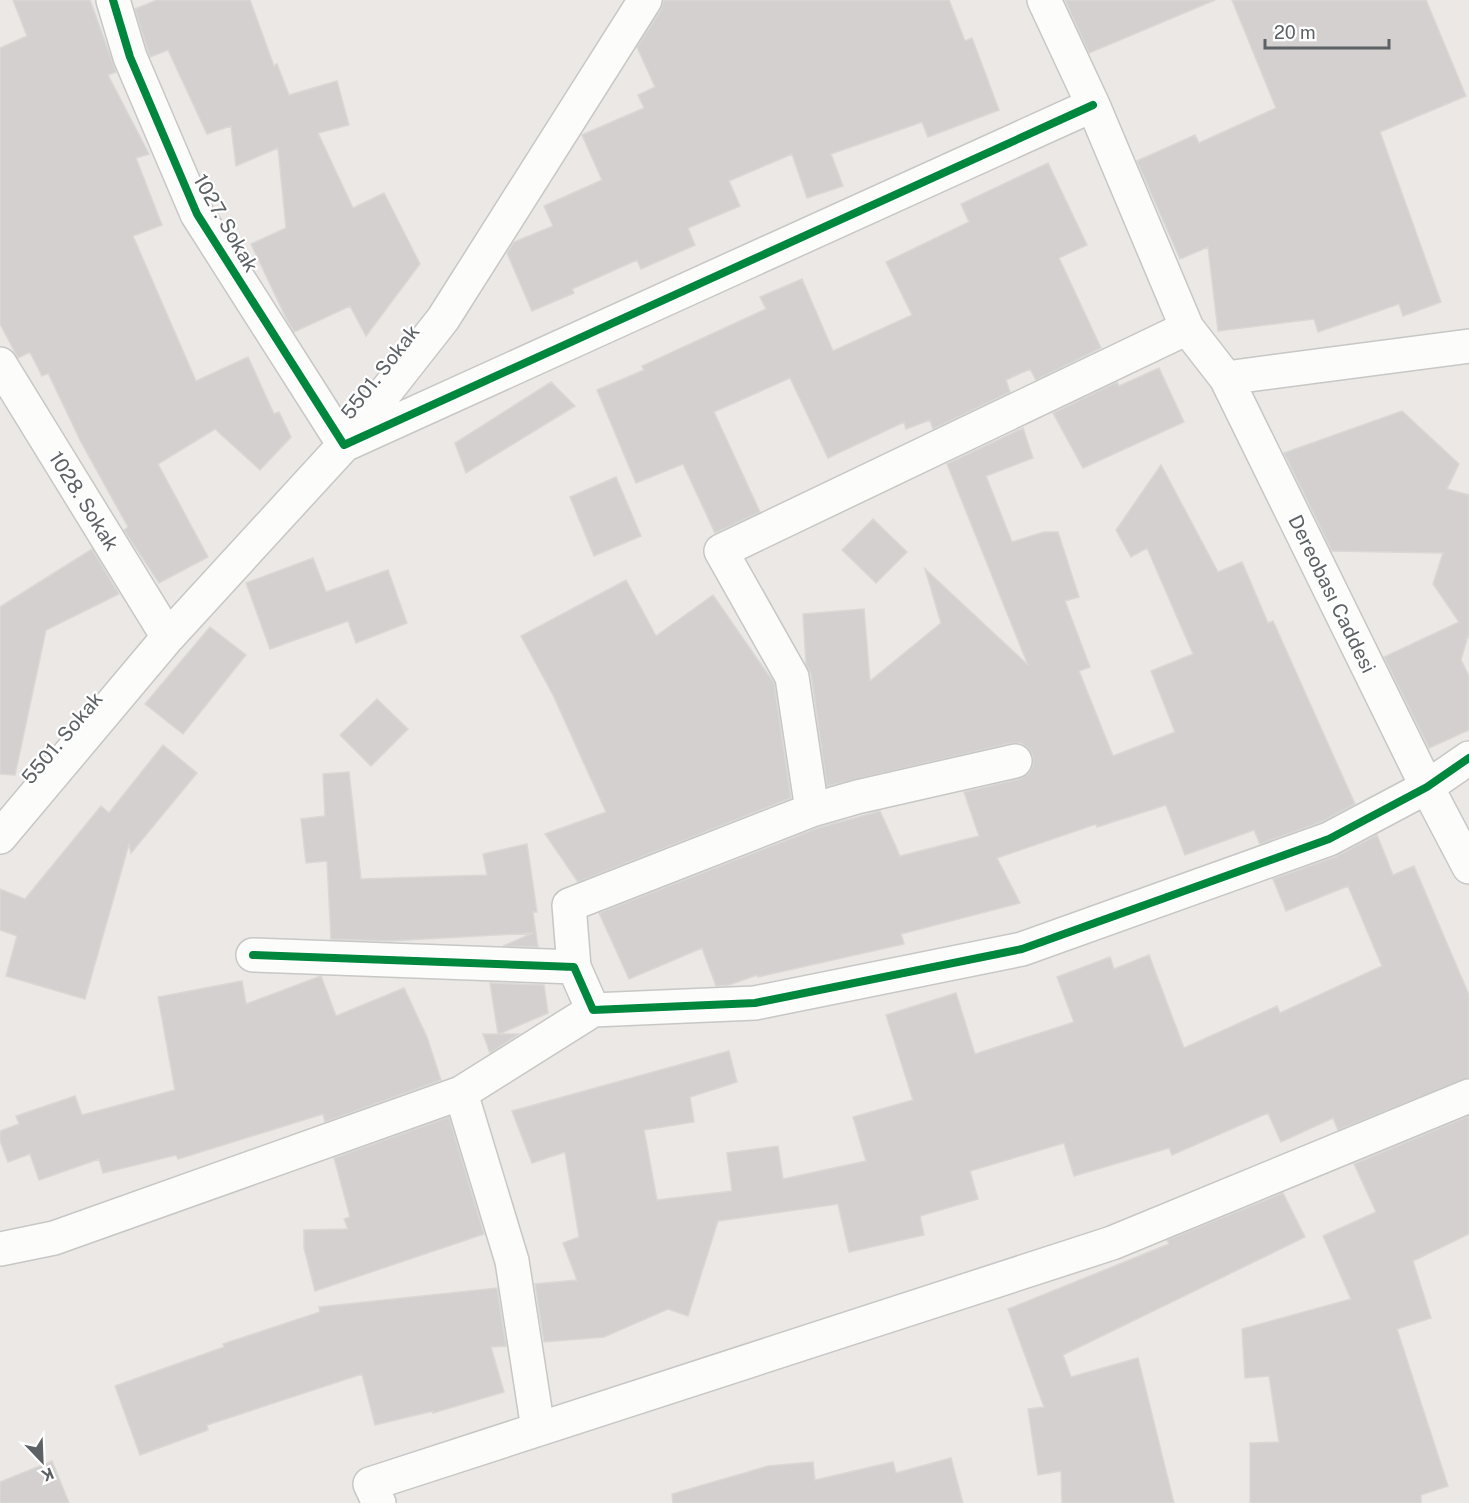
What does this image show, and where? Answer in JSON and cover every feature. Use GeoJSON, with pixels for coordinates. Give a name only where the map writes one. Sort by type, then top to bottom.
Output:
{"type":"FeatureCollection","features":[{"type":"Feature","properties":{"kind":"street","name":"1027. Sokak"},"geometry":{"type":"LineString","coordinates":[[113,0],[130,57],[197,214],[344,445]]}},
{"type":"Feature","properties":{"kind":"street","name":"5501. Sokak"},"geometry":{"type":"LineString","coordinates":[[0,837],[168,637],[344,445],[443,319],[645,0]]}},
{"type":"Feature","properties":{"kind":"street","name":"Dereobası Caddesi"},"geometry":{"type":"LineString","coordinates":[[1044,0],[1093,105],[1186,328],[1226,378],[1427,787],[1469,867]]}},
{"type":"Feature","properties":{"kind":"street"},"geometry":{"type":"LineString","coordinates":[[344,445],[1093,105]]}},
{"type":"Feature","properties":{"kind":"street"},"geometry":{"type":"LineString","coordinates":[[812,810],[792,677],[720,551],[1186,328]]}},
{"type":"Feature","properties":{"kind":"street"},"geometry":{"type":"LineString","coordinates":[[1226,378],[1469,346]]}},
{"type":"Feature","properties":{"kind":"street","name":"1028. Sokak"},"geometry":{"type":"LineString","coordinates":[[0,364],[168,637]]}},
{"type":"Feature","properties":{"kind":"street"},"geometry":{"type":"LineString","coordinates":[[0,1249],[54,1238],[461,1093],[593,1010],[755,1003],[1022,949],[1329,838],[1427,787],[1469,758]]}},
{"type":"Feature","properties":{"kind":"street"},"geometry":{"type":"LineString","coordinates":[[593,1010],[574,967],[569,905],[812,810],[1015,761]]}},
{"type":"Feature","properties":{"kind":"street"},"geometry":{"type":"LineString","coordinates":[[254,955],[574,967]]}},
{"type":"Feature","properties":{"kind":"street"},"geometry":{"type":"LineString","coordinates":[[461,1093],[512,1261],[538,1429]]}},
{"type":"Feature","properties":{"kind":"street"},"geometry":{"type":"LineString","coordinates":[[379,1503],[370,1484],[1112,1243],[1469,1096]]}},
{"type":"Feature","properties":{"kind":"building"},"geometry":{"type":"Polygon","coordinates":[[[13,0],[90,0],[116,72],[108,75],[149,154],[136,158],[162,225],[133,236],[196,381],[248,357],[274,414],[279,412],[291,437],[260,470],[215,429],[158,464],[208,557],[159,583],[124,530],[128,527],[81,442],[48,373],[42,376],[30,352],[18,358],[0,324],[0,48],[27,36],[13,0]]]}},
{"type":"Feature","properties":{"kind":"building"},"geometry":{"type":"Polygon","coordinates":[[[157,0],[250,0],[274,66],[277,64],[289,95],[337,81],[349,125],[318,133],[353,208],[384,193],[420,264],[366,336],[350,306],[294,332],[251,244],[286,228],[278,148],[236,166],[231,126],[207,134],[168,50],[150,57],[135,9],[157,0]]]}},
{"type":"Feature","properties":{"kind":"building"},"geometry":{"type":"Polygon","coordinates":[[[664,0],[949,0],[965,41],[972,38],[999,110],[928,137],[922,122],[831,154],[843,186],[807,198],[792,154],[729,181],[740,206],[688,228],[695,245],[641,269],[637,260],[572,289],[574,293],[532,311],[507,253],[514,242],[553,226],[544,206],[602,180],[582,135],[644,108],[638,95],[655,87],[637,47],[661,10],[664,0]]]}},
{"type":"Feature","properties":{"kind":"building"},"geometry":{"type":"Polygon","coordinates":[[[1065,0],[1215,0],[1089,53],[1065,0]]]}},
{"type":"Feature","properties":{"kind":"building"},"geometry":{"type":"Polygon","coordinates":[[[1232,0],[1426,0],[1466,96],[1380,132],[1441,302],[1403,316],[1399,304],[1318,332],[1314,319],[1218,331],[1208,247],[1180,259],[1137,161],[1195,135],[1199,143],[1276,108],[1232,0]]]}},
{"type":"Feature","properties":{"kind":"building"},"geometry":{"type":"Polygon","coordinates":[[[1048,163],[1087,245],[1059,258],[1101,348],[1036,380],[1030,369],[1006,380],[1010,392],[933,429],[930,420],[906,429],[904,422],[828,458],[790,378],[714,412],[760,512],[715,533],[683,464],[636,483],[597,390],[644,370],[642,366],[766,309],[760,297],[802,279],[833,351],[912,315],[886,262],[969,222],[961,204],[1048,163]]]}},
{"type":"Feature","properties":{"kind":"building"},"geometry":{"type":"Polygon","coordinates":[[[1159,368],[1184,422],[1083,468],[1053,413],[1117,382],[1119,386],[1159,368]]]}},
{"type":"Feature","properties":{"kind":"building"},"geometry":{"type":"Polygon","coordinates":[[[551,382],[575,406],[466,473],[455,443],[551,382]]]}},
{"type":"Feature","properties":{"kind":"building"},"geometry":{"type":"Polygon","coordinates":[[[1402,411],[1459,464],[1447,489],[1469,495],[1469,638],[1468,636],[1461,660],[1469,676],[1469,730],[1429,748],[1384,657],[1459,622],[1433,584],[1443,553],[1332,551],[1284,453],[1402,411]]]}},
{"type":"Feature","properties":{"kind":"building"},"geometry":{"type":"Polygon","coordinates":[[[1023,428],[1033,458],[986,476],[1012,542],[1044,532],[1058,532],[1079,597],[1065,601],[1090,667],[1079,671],[1113,756],[1175,732],[1151,671],[1193,654],[1147,548],[1131,557],[1116,530],[1161,465],[1218,572],[1242,562],[1268,623],[1273,621],[1355,804],[1321,822],[1260,844],[1254,830],[1185,855],[1166,805],[1097,827],[1096,824],[997,858],[1020,903],[901,934],[904,944],[758,977],[757,975],[729,985],[716,986],[702,948],[629,979],[599,913],[818,828],[880,811],[900,856],[979,836],[964,792],[1019,779],[1028,774],[1033,766],[1033,756],[1029,749],[1021,743],[1011,743],[827,786],[811,674],[806,664],[803,614],[864,609],[870,681],[941,623],[925,569],[1028,665],[947,464],[1023,428]]]}},
{"type":"Feature","properties":{"kind":"building"},"geometry":{"type":"Polygon","coordinates":[[[616,477],[641,536],[594,556],[570,497],[616,477]]]}},
{"type":"Feature","properties":{"kind":"building"},"geometry":{"type":"Polygon","coordinates":[[[873,519],[907,552],[876,583],[842,550],[873,519]]]}},
{"type":"Feature","properties":{"kind":"building"},"geometry":{"type":"Polygon","coordinates":[[[92,549],[119,594],[46,630],[15,775],[0,774],[0,607],[92,549]]]}},
{"type":"Feature","properties":{"kind":"building"},"geometry":{"type":"Polygon","coordinates":[[[313,558],[326,592],[388,570],[407,623],[356,643],[348,621],[270,649],[246,583],[313,558]]]}},
{"type":"Feature","properties":{"kind":"building"},"geometry":{"type":"Polygon","coordinates":[[[626,580],[656,636],[713,595],[774,683],[791,798],[578,882],[545,834],[606,812],[553,695],[521,636],[626,580]]]}},
{"type":"Feature","properties":{"kind":"building"},"geometry":{"type":"Polygon","coordinates":[[[210,627],[246,655],[183,734],[145,704],[210,627]]]}},
{"type":"Feature","properties":{"kind":"building"},"geometry":{"type":"Polygon","coordinates":[[[377,699],[408,729],[371,766],[340,735],[377,699]]]}},
{"type":"Feature","properties":{"kind":"building"},"geometry":{"type":"Polygon","coordinates":[[[163,745],[197,773],[131,853],[129,844],[85,999],[6,976],[17,936],[0,930],[0,889],[25,899],[101,806],[109,813],[163,745]]]}},
{"type":"Feature","properties":{"kind":"building"},"geometry":{"type":"Polygon","coordinates":[[[349,772],[361,879],[487,875],[483,854],[527,844],[537,912],[533,912],[538,947],[503,946],[533,933],[389,941],[331,939],[327,861],[306,863],[301,819],[325,816],[323,774],[349,772]]]}},
{"type":"Feature","properties":{"kind":"building"},"geometry":{"type":"Polygon","coordinates":[[[1377,835],[1393,875],[1414,866],[1469,995],[1469,1078],[1338,1130],[1333,1118],[1281,1142],[1268,1113],[1172,1155],[1169,1148],[1074,1176],[1064,1143],[970,1171],[978,1199],[920,1216],[924,1235],[849,1252],[838,1204],[718,1221],[688,1316],[668,1309],[604,1337],[544,1342],[535,1284],[577,1280],[563,1243],[579,1237],[565,1152],[532,1163],[512,1111],[729,1051],[737,1082],[690,1097],[694,1122],[644,1130],[657,1200],[732,1191],[727,1153],[778,1146],[783,1179],[866,1161],[853,1117],[913,1100],[886,1015],[956,993],[975,1054],[1074,1022],[1057,977],[1110,957],[1114,969],[1149,955],[1184,1048],[1277,1006],[1280,1013],[1382,966],[1348,886],[1286,911],[1273,879],[1335,857],[1377,835]]]}},
{"type":"Feature","properties":{"kind":"building"},"geometry":{"type":"Polygon","coordinates":[[[321,976],[336,1016],[404,988],[427,1037],[441,1080],[325,1122],[323,1114],[178,1159],[176,1155],[103,1173],[99,1159],[39,1180],[30,1154],[8,1162],[0,1141],[0,1131],[19,1124],[16,1116],[75,1096],[82,1115],[175,1090],[158,997],[242,981],[246,1004],[321,976]]]}},
{"type":"Feature","properties":{"kind":"building"},"geometry":{"type":"Polygon","coordinates":[[[490,983],[544,985],[548,1013],[499,1034],[519,1034],[490,1053],[483,1034],[498,1034],[490,983]]]}},
{"type":"Feature","properties":{"kind":"building"},"geometry":{"type":"Polygon","coordinates":[[[1469,1116],[1469,1234],[1413,1261],[1431,1318],[1397,1329],[1448,1486],[1421,1495],[1421,1503],[1250,1503],[1250,1443],[1279,1442],[1269,1376],[1245,1378],[1242,1329],[1351,1299],[1323,1236],[1376,1212],[1354,1164],[1469,1116]]]}},
{"type":"Feature","properties":{"kind":"building"},"geometry":{"type":"Polygon","coordinates":[[[449,1117],[484,1234],[315,1291],[304,1248],[304,1230],[348,1229],[344,1219],[350,1217],[334,1158],[449,1117]]]}},
{"type":"Feature","properties":{"kind":"building"},"geometry":{"type":"Polygon","coordinates":[[[1283,1193],[1305,1237],[1063,1355],[1071,1377],[1138,1358],[1174,1503],[1062,1503],[1061,1471],[1038,1475],[1028,1409],[1044,1407],[1008,1309],[1169,1244],[1167,1240],[1283,1193]]]}},
{"type":"Feature","properties":{"kind":"building"},"geometry":{"type":"Polygon","coordinates":[[[497,1288],[506,1346],[491,1347],[504,1392],[433,1413],[433,1411],[375,1425],[362,1374],[207,1425],[208,1430],[140,1455],[115,1386],[224,1347],[223,1344],[320,1312],[319,1307],[497,1288]]]}},
{"type":"Feature","properties":{"kind":"building"},"geometry":{"type":"Polygon","coordinates":[[[951,1458],[963,1503],[673,1503],[672,1494],[768,1466],[813,1462],[815,1480],[893,1462],[896,1473],[951,1458]]]}},
{"type":"Feature","properties":{"kind":"building"},"geometry":{"type":"Polygon","coordinates":[[[52,1461],[69,1503],[0,1503],[0,1482],[52,1461]]]}},
{"type":"Feature","properties":{"kind":"cycle path"},"geometry":{"type":"LineString","coordinates":[[113,0],[130,57],[197,214],[344,445],[1093,105]]}},
{"type":"Feature","properties":{"kind":"cycle path"},"geometry":{"type":"LineString","coordinates":[[253,955],[574,967],[593,1010],[755,1003],[1022,949],[1329,839],[1427,787],[1469,758]]}}]}
